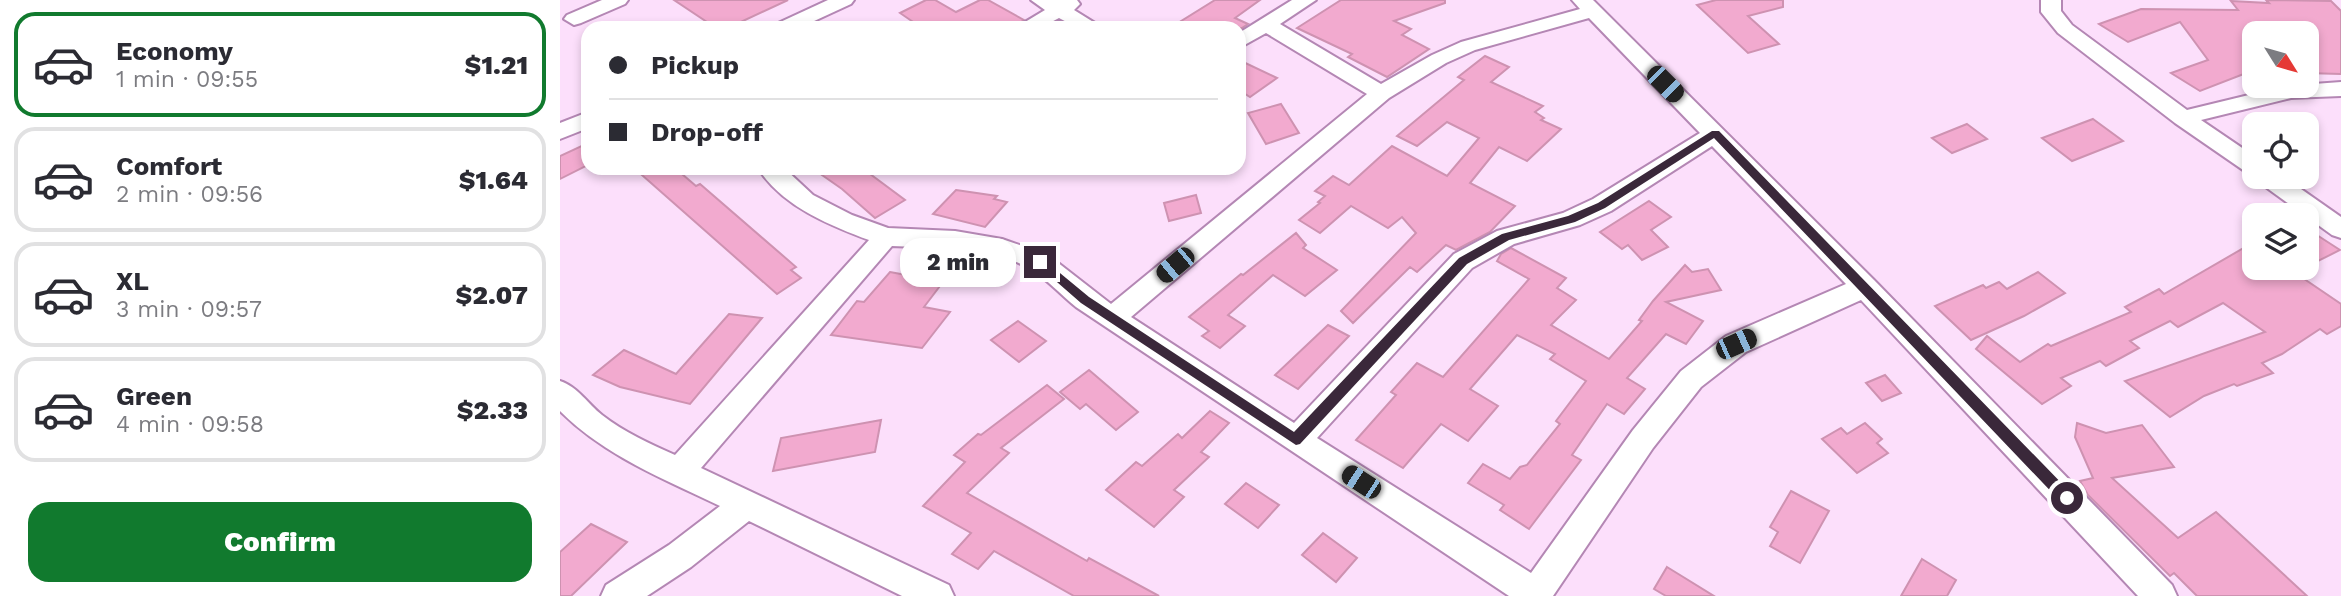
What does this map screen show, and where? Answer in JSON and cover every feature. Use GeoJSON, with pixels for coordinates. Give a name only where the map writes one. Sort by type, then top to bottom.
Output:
{"type":"FeatureCollection","features":[{"type":"Feature","properties":{"kind":"street"},"geometry":{"type":"LineString","coordinates":[[574,19],[618,0]]}},
{"type":"Feature","properties":{"kind":"street"},"geometry":{"type":"LineString","coordinates":[[798,21],[844,0]]}},
{"type":"Feature","properties":{"kind":"street"},"geometry":{"type":"LineString","coordinates":[[1041,0],[1068,5],[1085,21]]}},
{"type":"Feature","properties":{"kind":"street"},"geometry":{"type":"LineString","coordinates":[[1246,37],[1306,0]]}},
{"type":"Feature","properties":{"kind":"street"},"geometry":{"type":"LineString","coordinates":[[2050,0],[2051,12],[2064,29],[2242,159]]}},
{"type":"Feature","properties":{"kind":"street"},"geometry":{"type":"LineString","coordinates":[[1038,21],[1068,5]]}},
{"type":"Feature","properties":{"kind":"street"},"geometry":{"type":"LineString","coordinates":[[1113,317],[1381,93],[1439,59],[1468,46],[1587,6],[1865,287],[2158,596]]}},
{"type":"Feature","properties":{"kind":"street"},"geometry":{"type":"LineString","coordinates":[[1266,24],[1381,93]]}},
{"type":"Feature","properties":{"kind":"street"},"geometry":{"type":"LineString","coordinates":[[2183,118],[2291,91],[2341,89]]}},
{"type":"Feature","properties":{"kind":"street"},"geometry":{"type":"LineString","coordinates":[[560,132],[581,122]]}},
{"type":"Feature","properties":{"kind":"street"},"geometry":{"type":"LineString","coordinates":[[1296,440],[1463,261],[1506,237],[1571,219],[1602,205],[1715,134]]}},
{"type":"Feature","properties":{"kind":"street"},"geometry":{"type":"LineString","coordinates":[[777,175],[805,201],[843,221],[886,236],[955,240],[1002,248],[1040,262],[1085,300],[1534,595],[1643,439],[1691,379],[1736,344],[1865,287]]}},
{"type":"Feature","properties":{"kind":"street"},"geometry":{"type":"LineString","coordinates":[[2285,189],[2341,229]]}},
{"type":"Feature","properties":{"kind":"street"},"geometry":{"type":"LineString","coordinates":[[680,471],[886,236]]}},
{"type":"Feature","properties":{"kind":"street"},"geometry":{"type":"LineString","coordinates":[[560,393],[602,430],[632,449],[937,596]]}},
{"type":"Feature","properties":{"kind":"street"},"geometry":{"type":"LineString","coordinates":[[618,596],[680,556],[746,505]]}},
{"type":"Feature","properties":{"kind":"building"},"geometry":{"type":"Polygon","coordinates":[[[674,0],[788,0],[743,21],[706,21],[674,0]]]}},
{"type":"Feature","properties":{"kind":"building"},"geometry":{"type":"Polygon","coordinates":[[[926,0],[935,0],[956,12],[980,0],[988,0],[1024,20],[912,21],[900,13],[926,0]]]}},
{"type":"Feature","properties":{"kind":"building"},"geometry":{"type":"Polygon","coordinates":[[[1215,0],[1260,0],[1235,18],[1242,21],[1181,21],[1215,0]]]}},
{"type":"Feature","properties":{"kind":"building"},"geometry":{"type":"Polygon","coordinates":[[[1341,0],[1445,0],[1445,3],[1394,21],[1411,29],[1402,35],[1429,49],[1387,77],[1348,57],[1352,54],[1297,28],[1341,0]]]}},
{"type":"Feature","properties":{"kind":"building"},"geometry":{"type":"Polygon","coordinates":[[[1716,0],[1783,0],[1783,7],[1748,16],[1779,44],[1748,53],[1697,5],[1716,0]]]}},
{"type":"Feature","properties":{"kind":"building"},"geometry":{"type":"Polygon","coordinates":[[[2266,0],[2331,1],[2341,11],[2341,74],[2319,73],[2319,21],[2242,21],[2242,75],[2200,91],[2171,73],[2208,60],[2180,22],[2128,42],[2099,24],[2141,9],[2238,10],[2231,1],[2269,3],[2266,0]]]}},
{"type":"Feature","properties":{"kind":"building"},"geometry":{"type":"Polygon","coordinates":[[[1485,56],[1509,67],[1491,82],[1543,106],[1535,112],[1544,118],[1541,120],[1561,129],[1527,161],[1499,147],[1470,183],[1515,206],[1490,232],[1456,250],[1446,245],[1417,272],[1410,267],[1353,323],[1341,311],[1416,233],[1402,217],[1388,228],[1351,206],[1320,233],[1299,220],[1320,203],[1318,202],[1325,196],[1315,191],[1333,176],[1349,185],[1392,146],[1447,176],[1479,138],[1447,122],[1417,146],[1397,136],[1464,80],[1458,77],[1485,56]]]}},
{"type":"Feature","properties":{"kind":"building"},"geometry":{"type":"Polygon","coordinates":[[[1246,63],[1277,78],[1250,97],[1246,94],[1246,63]]]}},
{"type":"Feature","properties":{"kind":"building"},"geometry":{"type":"Polygon","coordinates":[[[1281,104],[1299,133],[1266,144],[1248,113],[1281,104]]]}},
{"type":"Feature","properties":{"kind":"building"},"geometry":{"type":"Polygon","coordinates":[[[2093,119],[2123,141],[2072,161],[2042,138],[2093,119]]]}},
{"type":"Feature","properties":{"kind":"building"},"geometry":{"type":"Polygon","coordinates":[[[1967,124],[1987,139],[1952,153],[1932,138],[1967,124]]]}},
{"type":"Feature","properties":{"kind":"building"},"geometry":{"type":"Polygon","coordinates":[[[581,146],[581,168],[560,179],[560,156],[581,146]]]}},
{"type":"Feature","properties":{"kind":"building"},"geometry":{"type":"Polygon","coordinates":[[[642,175],[683,175],[696,186],[700,184],[796,267],[791,270],[801,278],[777,294],[642,175]]]}},
{"type":"Feature","properties":{"kind":"building"},"geometry":{"type":"Polygon","coordinates":[[[822,175],[871,175],[905,200],[875,218],[822,175]]]}},
{"type":"Feature","properties":{"kind":"building"},"geometry":{"type":"Polygon","coordinates":[[[956,190],[997,196],[994,199],[1007,202],[985,227],[933,214],[956,190]]]}},
{"type":"Feature","properties":{"kind":"building"},"geometry":{"type":"Polygon","coordinates":[[[1196,195],[1201,213],[1169,221],[1164,203],[1196,195]]]}},
{"type":"Feature","properties":{"kind":"building"},"geometry":{"type":"Polygon","coordinates":[[[1649,201],[1671,217],[1651,230],[1668,247],[1642,260],[1628,245],[1622,249],[1600,232],[1649,201]]]}},
{"type":"Feature","properties":{"kind":"building"},"geometry":{"type":"Polygon","coordinates":[[[1296,233],[1306,245],[1303,248],[1337,270],[1305,296],[1273,275],[1228,315],[1245,326],[1220,348],[1202,336],[1209,331],[1189,317],[1296,233]]]}},
{"type":"Feature","properties":{"kind":"building"},"geometry":{"type":"Polygon","coordinates":[[[2319,236],[2340,250],[2319,260],[2319,236]]]}},
{"type":"Feature","properties":{"kind":"building"},"geometry":{"type":"Polygon","coordinates":[[[1511,248],[1566,278],[1557,288],[1576,300],[1551,325],[1609,359],[1642,321],[1639,320],[1653,301],[1685,265],[1692,272],[1708,269],[1721,290],[1666,302],[1703,321],[1686,344],[1666,334],[1627,378],[1645,389],[1624,414],[1607,404],[1572,455],[1581,460],[1529,529],[1500,510],[1504,505],[1468,483],[1483,464],[1510,479],[1520,467],[1527,465],[1560,424],[1556,421],[1586,381],[1550,359],[1555,354],[1517,335],[1470,389],[1498,406],[1468,441],[1441,424],[1403,468],[1356,440],[1396,395],[1391,392],[1417,363],[1443,377],[1529,279],[1497,261],[1501,254],[1511,248]]]}},
{"type":"Feature","properties":{"kind":"building"},"geometry":{"type":"Polygon","coordinates":[[[2242,249],[2242,280],[2306,280],[2341,304],[2341,326],[2327,334],[2320,329],[2282,354],[2262,363],[2273,373],[2204,396],[2170,417],[2125,381],[2265,332],[2223,303],[2178,327],[2170,321],[2130,341],[2139,348],[2106,366],[2100,361],[2061,378],[2071,386],[2042,404],[1976,349],[1987,336],[2020,362],[2048,344],[2051,346],[2131,312],[2125,307],[2159,289],[2164,294],[2242,249]]]}},
{"type":"Feature","properties":{"kind":"building"},"geometry":{"type":"Polygon","coordinates":[[[890,272],[943,282],[924,307],[950,312],[922,348],[831,335],[857,301],[864,302],[890,272]]]}},
{"type":"Feature","properties":{"kind":"building"},"geometry":{"type":"Polygon","coordinates":[[[2038,272],[2065,293],[2024,316],[1971,340],[1935,306],[1983,285],[1986,288],[1999,282],[2007,289],[2038,272]]]}},
{"type":"Feature","properties":{"kind":"building"},"geometry":{"type":"Polygon","coordinates":[[[729,314],[762,318],[690,404],[620,387],[593,375],[624,350],[676,374],[729,314]]]}},
{"type":"Feature","properties":{"kind":"building"},"geometry":{"type":"Polygon","coordinates":[[[1018,321],[1046,341],[1019,362],[991,340],[1018,321]]]}},
{"type":"Feature","properties":{"kind":"building"},"geometry":{"type":"Polygon","coordinates":[[[1328,325],[1349,336],[1298,389],[1275,375],[1328,325]]]}},
{"type":"Feature","properties":{"kind":"building"},"geometry":{"type":"Polygon","coordinates":[[[1089,370],[1138,412],[1116,430],[1086,404],[1080,409],[1060,392],[1089,370]]]}},
{"type":"Feature","properties":{"kind":"building"},"geometry":{"type":"Polygon","coordinates":[[[1885,375],[1901,393],[1882,401],[1866,383],[1885,375]]]}},
{"type":"Feature","properties":{"kind":"building"},"geometry":{"type":"Polygon","coordinates":[[[1047,385],[1064,399],[1001,448],[1009,453],[967,493],[1087,561],[1089,558],[1159,596],[1074,596],[994,551],[978,569],[952,554],[971,533],[923,506],[965,462],[954,455],[978,434],[981,435],[1047,385]]]}},
{"type":"Feature","properties":{"kind":"building"},"geometry":{"type":"Polygon","coordinates":[[[1210,411],[1229,423],[1201,452],[1209,457],[1174,490],[1184,497],[1154,527],[1106,490],[1136,462],[1142,466],[1178,434],[1182,438],[1210,411]]]}},
{"type":"Feature","properties":{"kind":"building"},"geometry":{"type":"Polygon","coordinates":[[[881,420],[875,452],[773,471],[781,438],[881,420]]]}},
{"type":"Feature","properties":{"kind":"building"},"geometry":{"type":"Polygon","coordinates":[[[1865,423],[1882,439],[1877,443],[1888,453],[1857,473],[1822,439],[1841,428],[1847,434],[1865,423]]]}},
{"type":"Feature","properties":{"kind":"building"},"geometry":{"type":"Polygon","coordinates":[[[2077,423],[2106,433],[2142,425],[2174,467],[2112,478],[2178,538],[2216,512],[2307,596],[2197,596],[2174,573],[2170,576],[2088,495],[2080,481],[2093,478],[2075,437],[2077,423]]]}},
{"type":"Feature","properties":{"kind":"building"},"geometry":{"type":"Polygon","coordinates":[[[1246,483],[1279,505],[1258,528],[1225,504],[1246,483]]]}},
{"type":"Feature","properties":{"kind":"building"},"geometry":{"type":"Polygon","coordinates":[[[1791,491],[1829,511],[1800,563],[1770,546],[1778,532],[1770,527],[1791,491]]]}},
{"type":"Feature","properties":{"kind":"building"},"geometry":{"type":"Polygon","coordinates":[[[591,524],[627,542],[571,596],[560,596],[560,552],[591,524]]]}},
{"type":"Feature","properties":{"kind":"building"},"geometry":{"type":"Polygon","coordinates":[[[1323,533],[1357,558],[1336,582],[1302,555],[1323,533]]]}},
{"type":"Feature","properties":{"kind":"building"},"geometry":{"type":"Polygon","coordinates":[[[1922,559],[1956,580],[1947,596],[1901,596],[1922,559]]]}},
{"type":"Feature","properties":{"kind":"building"},"geometry":{"type":"Polygon","coordinates":[[[1667,567],[1714,596],[1666,596],[1654,589],[1667,567]]]}},
{"type":"Feature","properties":{"kind":"route"},"geometry":{"type":"LineString","coordinates":[[1040,262],[1085,300],[1296,440],[1463,261],[1483,247],[1506,237],[1571,219],[1602,205],[1715,134],[2067,498]]}}]}
